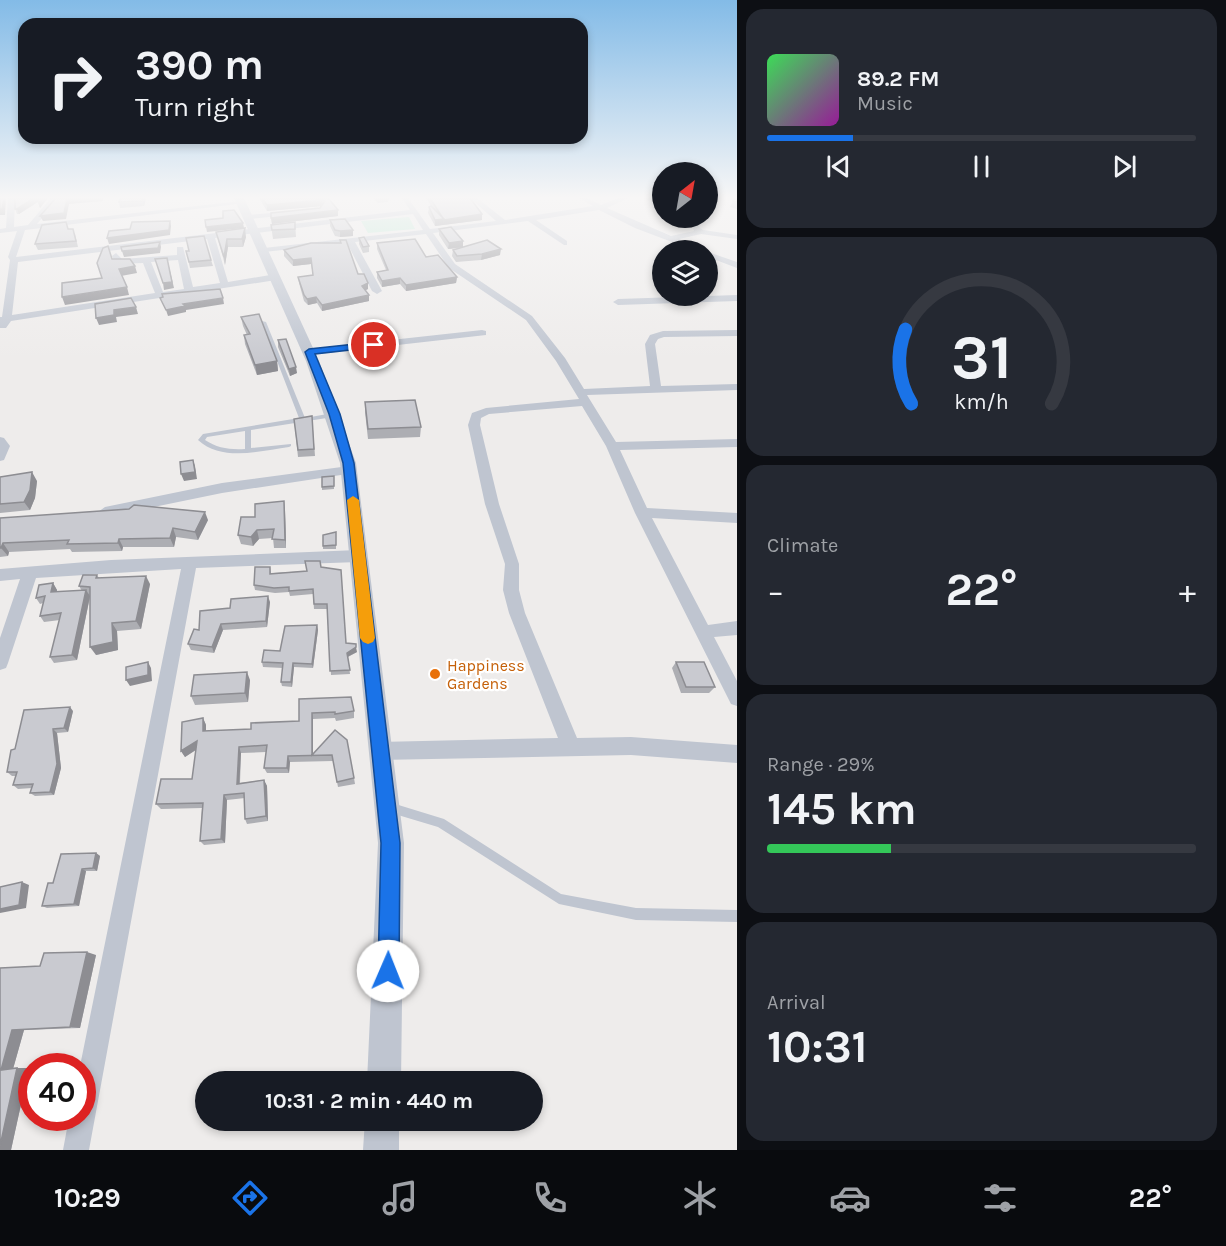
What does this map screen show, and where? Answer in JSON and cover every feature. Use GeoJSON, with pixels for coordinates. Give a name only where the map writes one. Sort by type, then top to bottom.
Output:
{"type":"FeatureCollection","features":[{"type":"Feature","properties":{"kind":"street"},"geometry":{"type":"LineString","coordinates":[[0,330],[4,320],[14,260],[12,257],[15,252]]}},
{"type":"Feature","properties":{"kind":"street"},"geometry":{"type":"LineString","coordinates":[[14,260],[84,252]]}},
{"type":"Feature","properties":{"kind":"street"},"geometry":{"type":"LineString","coordinates":[[116,252],[119,262],[182,257]]}},
{"type":"Feature","properties":{"kind":"street"},"geometry":{"type":"LineString","coordinates":[[181,252],[189,291]]}},
{"type":"Feature","properties":{"kind":"street"},"geometry":{"type":"LineString","coordinates":[[214,252],[225,285]]}},
{"type":"Feature","properties":{"kind":"street"},"geometry":{"type":"LineString","coordinates":[[265,252],[289,301],[334,414],[349,470],[391,843],[384,1071]]}},
{"type":"Feature","properties":{"kind":"street"},"geometry":{"type":"LineString","coordinates":[[356,252],[377,291]]}},
{"type":"Feature","properties":{"kind":"street"},"geometry":{"type":"LineString","coordinates":[[440,252],[461,274],[529,318],[585,397],[612,446],[642,513],[737,698]]}},
{"type":"Feature","properties":{"kind":"street"},"geometry":{"type":"LineString","coordinates":[[718,258],[737,266]]}},
{"type":"Feature","properties":{"kind":"street"},"geometry":{"type":"LineString","coordinates":[[146,260],[160,295]]}},
{"type":"Feature","properties":{"kind":"street"},"geometry":{"type":"LineString","coordinates":[[4,320],[276,277]]}},
{"type":"Feature","properties":{"kind":"street"},"geometry":{"type":"LineString","coordinates":[[618,302],[737,298]]}},
{"type":"Feature","properties":{"kind":"street"},"geometry":{"type":"LineString","coordinates":[[309,352],[482,333]]}},
{"type":"Feature","properties":{"kind":"street"},"geometry":{"type":"LineString","coordinates":[[656,388],[650,344],[654,337],[663,334],[737,333]]}},
{"type":"Feature","properties":{"kind":"street"},"geometry":{"type":"LineString","coordinates":[[572,747],[518,613],[511,590],[512,564],[492,504],[474,425],[476,416],[486,411],[656,388],[682,390],[737,387]]}},
{"type":"Feature","properties":{"kind":"street"},"geometry":{"type":"LineString","coordinates":[[0,441],[4,446],[0,457]]}},
{"type":"Feature","properties":{"kind":"street"},"geometry":{"type":"LineString","coordinates":[[612,446],[737,443]]}},
{"type":"Feature","properties":{"kind":"street"},"geometry":{"type":"LineString","coordinates":[[93,513],[115,512],[222,488],[349,470]]}},
{"type":"Feature","properties":{"kind":"street"},"geometry":{"type":"LineString","coordinates":[[642,513],[737,518]]}},
{"type":"Feature","properties":{"kind":"street"},"geometry":{"type":"LineString","coordinates":[[0,575],[190,563],[358,556]]}},
{"type":"Feature","properties":{"kind":"street"},"geometry":{"type":"LineString","coordinates":[[76,1150],[190,563]]}},
{"type":"Feature","properties":{"kind":"street"},"geometry":{"type":"LineString","coordinates":[[0,663],[30,572]]}},
{"type":"Feature","properties":{"kind":"street"},"geometry":{"type":"LineString","coordinates":[[703,632],[737,628]]}},
{"type":"Feature","properties":{"kind":"street"},"geometry":{"type":"LineString","coordinates":[[379,751],[631,746],[737,754]]}},
{"type":"Feature","properties":{"kind":"street"},"geometry":{"type":"LineString","coordinates":[[381,1150],[382,1131]]}},
{"type":"Feature","properties":{"kind":"lane"},"geometry":{"type":"LineString","coordinates":[[264,322],[303,420]]}},
{"type":"Feature","properties":{"kind":"lane"},"geometry":{"type":"LineString","coordinates":[[289,445],[222,451],[208,447],[201,440],[206,435],[334,414]]}},
{"type":"Feature","properties":{"kind":"lane"},"geometry":{"type":"LineString","coordinates":[[248,429],[248,449]]}},
{"type":"Feature","properties":{"kind":"lane"},"geometry":{"type":"LineString","coordinates":[[387,807],[440,823],[559,899],[636,914],[737,916]]}},
{"type":"Feature","properties":{"kind":"building"},"geometry":{"type":"Polygon","coordinates":[[[102,252],[110,252],[112,259],[130,259],[135,266],[119,269],[127,287],[62,297],[62,283],[102,278],[97,263],[102,252]]]}},
{"type":"Feature","properties":{"kind":"building"},"geometry":{"type":"Polygon","coordinates":[[[186,252],[209,252],[211,260],[189,262],[186,252]]]}},
{"type":"Feature","properties":{"kind":"building"},"geometry":{"type":"Polygon","coordinates":[[[286,252],[350,252],[358,274],[364,274],[368,283],[362,286],[369,295],[322,305],[316,297],[307,299],[298,277],[313,275],[311,258],[293,260],[286,252]]]}},
{"type":"Feature","properties":{"kind":"building"},"geometry":{"type":"Polygon","coordinates":[[[381,252],[423,252],[426,257],[438,255],[457,277],[406,285],[400,278],[382,281],[377,272],[388,270],[381,252]]]}},
{"type":"Feature","properties":{"kind":"building"},"geometry":{"type":"Polygon","coordinates":[[[454,252],[491,252],[482,254],[457,256],[454,252]]]}},
{"type":"Feature","properties":{"kind":"building"},"geometry":{"type":"Polygon","coordinates":[[[167,258],[172,282],[163,283],[155,259],[167,258]]]}},
{"type":"Feature","properties":{"kind":"building"},"geometry":{"type":"Polygon","coordinates":[[[220,289],[223,298],[183,304],[185,306],[166,310],[160,298],[163,297],[162,294],[220,289]]]}},
{"type":"Feature","properties":{"kind":"building"},"geometry":{"type":"Polygon","coordinates":[[[131,298],[136,307],[114,310],[114,315],[96,318],[95,304],[131,298]]]}},
{"type":"Feature","properties":{"kind":"building"},"geometry":{"type":"Polygon","coordinates":[[[259,314],[277,361],[255,365],[244,335],[250,334],[241,317],[259,314]]]}},
{"type":"Feature","properties":{"kind":"building"},"geometry":{"type":"Polygon","coordinates":[[[286,339],[296,367],[289,369],[278,340],[286,339]]]}},
{"type":"Feature","properties":{"kind":"building"},"geometry":{"type":"Polygon","coordinates":[[[415,400],[421,427],[368,429],[365,402],[415,400]]]}},
{"type":"Feature","properties":{"kind":"building"},"geometry":{"type":"Polygon","coordinates":[[[312,416],[314,449],[298,450],[294,419],[312,416]]]}},
{"type":"Feature","properties":{"kind":"building"},"geometry":{"type":"Polygon","coordinates":[[[193,460],[195,472],[181,474],[180,462],[193,460]]]}},
{"type":"Feature","properties":{"kind":"building"},"geometry":{"type":"Polygon","coordinates":[[[32,472],[30,490],[24,502],[0,504],[0,477],[32,472]]]}},
{"type":"Feature","properties":{"kind":"building"},"geometry":{"type":"Polygon","coordinates":[[[334,476],[334,486],[322,487],[322,477],[334,476]]]}},
{"type":"Feature","properties":{"kind":"building"},"geometry":{"type":"Polygon","coordinates":[[[284,501],[285,540],[272,539],[274,529],[257,530],[251,537],[238,535],[241,517],[255,517],[255,504],[284,501]]]}},
{"type":"Feature","properties":{"kind":"building"},"geometry":{"type":"Polygon","coordinates":[[[134,505],[205,512],[195,532],[173,528],[170,538],[119,539],[118,543],[67,544],[69,540],[3,543],[0,548],[0,518],[129,509],[134,505]]]}},
{"type":"Feature","properties":{"kind":"building"},"geometry":{"type":"Polygon","coordinates":[[[336,532],[336,545],[323,546],[323,535],[336,532]]]}},
{"type":"Feature","properties":{"kind":"building"},"geometry":{"type":"Polygon","coordinates":[[[305,561],[320,561],[321,567],[341,570],[346,643],[356,644],[356,647],[347,653],[350,670],[330,671],[327,604],[314,604],[313,589],[289,591],[289,587],[274,588],[254,585],[255,567],[270,567],[270,574],[307,571],[305,561]]]}},
{"type":"Feature","properties":{"kind":"building"},"geometry":{"type":"Polygon","coordinates":[[[83,575],[97,575],[96,578],[146,576],[136,621],[112,623],[113,642],[90,647],[90,587],[79,586],[83,575]]]}},
{"type":"Feature","properties":{"kind":"building"},"geometry":{"type":"Polygon","coordinates":[[[53,583],[51,592],[86,590],[72,655],[50,657],[61,613],[40,616],[45,596],[36,598],[39,585],[53,583]]]}},
{"type":"Feature","properties":{"kind":"building"},"geometry":{"type":"Polygon","coordinates":[[[268,596],[266,621],[221,624],[212,647],[188,644],[194,629],[199,630],[200,611],[230,608],[231,599],[268,596]]]}},
{"type":"Feature","properties":{"kind":"building"},"geometry":{"type":"Polygon","coordinates":[[[317,625],[312,664],[293,663],[291,682],[281,682],[283,663],[262,662],[264,650],[280,651],[285,626],[317,625]]]}},
{"type":"Feature","properties":{"kind":"building"},"geometry":{"type":"Polygon","coordinates":[[[148,662],[148,675],[126,680],[126,667],[148,662]]]}},
{"type":"Feature","properties":{"kind":"building"},"geometry":{"type":"Polygon","coordinates":[[[676,662],[704,662],[715,687],[686,687],[676,662]]]}},
{"type":"Feature","properties":{"kind":"building"},"geometry":{"type":"Polygon","coordinates":[[[247,672],[245,693],[191,696],[194,675],[247,672]]]}},
{"type":"Feature","properties":{"kind":"building"},"geometry":{"type":"Polygon","coordinates":[[[351,697],[354,711],[335,714],[335,712],[312,713],[312,755],[335,730],[347,740],[354,778],[337,782],[332,755],[288,756],[287,768],[264,768],[267,745],[239,747],[237,784],[264,780],[266,816],[245,819],[244,793],[224,795],[221,839],[200,841],[203,803],[156,804],[161,779],[192,779],[197,741],[181,751],[182,722],[203,718],[203,731],[251,729],[251,723],[299,721],[299,699],[351,697]]]}},
{"type":"Feature","properties":{"kind":"building"},"geometry":{"type":"Polygon","coordinates":[[[70,707],[64,728],[53,729],[57,764],[50,792],[30,793],[33,784],[13,785],[17,772],[7,772],[11,750],[15,749],[24,710],[70,707]]]}},
{"type":"Feature","properties":{"kind":"building"},"geometry":{"type":"Polygon","coordinates":[[[96,853],[93,868],[82,869],[74,904],[42,906],[48,883],[53,883],[61,854],[96,853]]]}},
{"type":"Feature","properties":{"kind":"building"},"geometry":{"type":"Polygon","coordinates":[[[22,882],[19,905],[0,909],[0,887],[22,882]]]}},
{"type":"Feature","properties":{"kind":"building"},"geometry":{"type":"Polygon","coordinates":[[[87,952],[70,1027],[12,1030],[1,1070],[17,1068],[0,1146],[0,968],[40,966],[44,953],[87,952]]]}},
{"type":"Feature","properties":{"kind":"slow traffic"},"geometry":{"type":"LineString","coordinates":[[353,500],[368,638]]}},
{"type":"Feature","properties":{"kind":"place","name":"Happiness Gardens"},"geometry":{"type":"Point","coordinates":[435,674]}},
{"type":"Feature","properties":{"kind":"route"},"geometry":{"type":"LineString","coordinates":[[374,345],[309,352],[334,414],[348,463],[353,501],[391,843],[388,971]]}}]}
